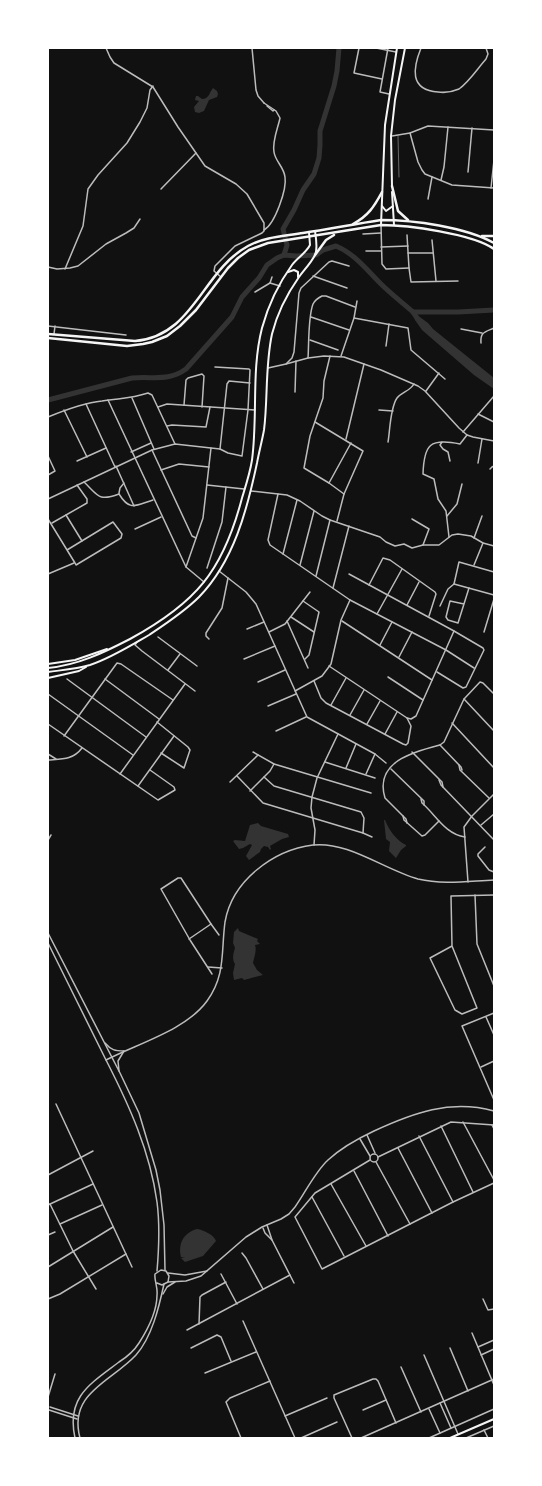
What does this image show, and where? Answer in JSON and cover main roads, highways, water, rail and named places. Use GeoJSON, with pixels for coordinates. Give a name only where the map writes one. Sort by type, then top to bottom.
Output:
{"type":"FeatureCollection","features":[{"type":"Feature","properties":{"kind":"highway"},"geometry":{"type":"LineString","coordinates":[[392,186],[398,210],[408,221]]}},
{"type":"Feature","properties":{"kind":"highway"},"geometry":{"type":"LineString","coordinates":[[351,225],[366,216],[372,210],[382,192]]}},
{"type":"Feature","properties":{"kind":"highway"},"geometry":{"type":"LineString","coordinates":[[48,334],[135,341],[143,340],[166,332],[178,323],[236,254],[248,246],[261,241],[381,220],[394,220],[408,221],[461,231],[480,236],[494,243]]}},
{"type":"Feature","properties":{"kind":"highway"},"geometry":{"type":"LineString","coordinates":[[48,338],[127,346],[152,342],[167,336],[180,326],[196,310],[233,262],[249,250],[262,245],[381,225],[394,225],[442,232],[474,240],[494,248]]}},
{"type":"Feature","properties":{"kind":"highway"},"geometry":{"type":"LineString","coordinates":[[315,255],[326,240],[340,232]]}},
{"type":"Feature","properties":{"kind":"highway"},"geometry":{"type":"LineString","coordinates":[[480,236],[494,236]]}},
{"type":"Feature","properties":{"kind":"main road"},"geometry":{"type":"LineString","coordinates":[[381,225],[384,140],[397,48]]}},
{"type":"Feature","properties":{"kind":"main road"},"geometry":{"type":"LineString","coordinates":[[394,225],[391,136],[395,100],[405,48]]}},
{"type":"Feature","properties":{"kind":"main road"},"geometry":{"type":"LineString","coordinates":[[381,204],[386,211],[393,206]]}},
{"type":"Feature","properties":{"kind":"main road"},"geometry":{"type":"LineString","coordinates":[[48,668],[85,660],[115,647],[162,620],[190,598],[212,571],[224,551],[235,524],[252,462],[256,410],[258,345],[264,321],[280,286],[293,263],[310,245],[309,232]]}},
{"type":"Feature","properties":{"kind":"main road"},"geometry":{"type":"LineString","coordinates":[[48,678],[78,671],[137,642],[176,617],[200,596],[219,571],[230,551],[240,526],[251,491],[264,431],[268,368],[272,335],[276,320],[289,291],[315,255],[315,232]]}},
{"type":"Feature","properties":{"kind":"main road"},"geometry":{"type":"LineString","coordinates":[[287,273],[294,270],[298,272],[298,278]]}},
{"type":"Feature","properties":{"kind":"main road"},"geometry":{"type":"LineString","coordinates":[[48,664],[75,660],[115,647]]}},
{"type":"Feature","properties":{"kind":"main road"},"geometry":{"type":"LineString","coordinates":[[48,672],[89,665]]}},
{"type":"Feature","properties":{"kind":"main road"},"geometry":{"type":"LineString","coordinates":[[450,1438],[494,1419]]}},
{"type":"Feature","properties":{"kind":"waterway"},"geometry":{"type":"LineString","coordinates":[[284,255],[287,245],[283,229],[303,190],[314,174],[319,158],[320,131],[334,86],[339,48]]}},
{"type":"Feature","properties":{"kind":"waterway"},"geometry":{"type":"LineString","coordinates":[[48,400],[132,378],[160,378],[173,376],[186,369],[232,317],[242,297],[259,278],[267,265],[284,255],[316,255],[323,250],[336,246],[343,249],[366,268],[385,288],[413,312],[417,318]]}},
{"type":"Feature","properties":{"kind":"waterway"},"geometry":{"type":"LineString","coordinates":[[413,312],[494,310]]}}]}
